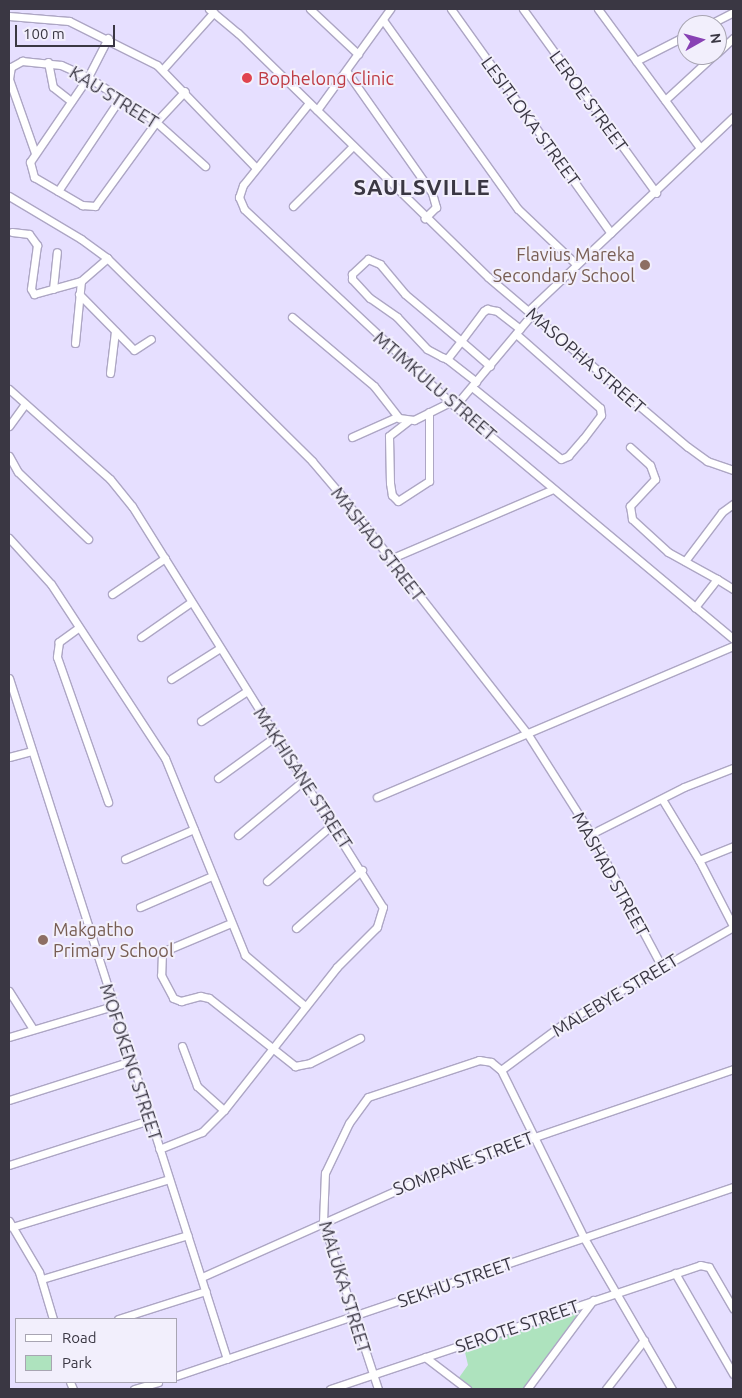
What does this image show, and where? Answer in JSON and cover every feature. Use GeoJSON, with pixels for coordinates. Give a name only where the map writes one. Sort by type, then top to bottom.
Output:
{"type":"FeatureCollection","features":[{"type":"Feature","properties":{"kind":"street"},"geometry":{"type":"LineString","coordinates":[[310,9],[358,54]]}},
{"type":"Feature","properties":{"kind":"street"},"geometry":{"type":"LineString","coordinates":[[317,110],[347,72],[390,9]]}},
{"type":"Feature","properties":{"kind":"street","name":"LESITLOKA STREET"},"geometry":{"type":"LineString","coordinates":[[451,9],[611,233]]}},
{"type":"Feature","properties":{"kind":"street","name":"LEROE STREET"},"geometry":{"type":"LineString","coordinates":[[523,9],[656,193]]}},
{"type":"Feature","properties":{"kind":"street"},"geometry":{"type":"LineString","coordinates":[[598,9],[700,148]]}},
{"type":"Feature","properties":{"kind":"street"},"geometry":{"type":"LineString","coordinates":[[164,69],[211,10]]}},
{"type":"Feature","properties":{"kind":"street","name":"MASOPHA STREET"},"geometry":{"type":"LineString","coordinates":[[211,10],[317,110],[424,218],[688,447],[707,461],[733,470]]}},
{"type":"Feature","properties":{"kind":"street"},"geometry":{"type":"LineString","coordinates":[[9,16],[59,19],[108,38],[164,69],[256,168]]}},
{"type":"Feature","properties":{"kind":"street"},"geometry":{"type":"LineString","coordinates":[[383,20],[518,209],[576,264]]}},
{"type":"Feature","properties":{"kind":"street"},"geometry":{"type":"LineString","coordinates":[[108,38],[88,78],[36,153],[30,169],[34,177],[85,207],[95,206],[156,122],[185,91]]}},
{"type":"Feature","properties":{"kind":"street"},"geometry":{"type":"LineString","coordinates":[[636,61],[677,40]]}},
{"type":"Feature","properties":{"kind":"street","name":"KAU STREET"},"geometry":{"type":"LineString","coordinates":[[36,153],[16,102],[10,72],[11,67],[17,62],[48,62],[88,78],[122,97],[156,122],[205,166]]}},
{"type":"Feature","properties":{"kind":"street"},"geometry":{"type":"LineString","coordinates":[[48,62],[53,86],[72,101]]}},
{"type":"Feature","properties":{"kind":"street"},"geometry":{"type":"LineString","coordinates":[[665,100],[704,65]]}},
{"type":"Feature","properties":{"kind":"street"},"geometry":{"type":"LineString","coordinates":[[347,72],[432,194],[436,207],[424,218]]}},
{"type":"Feature","properties":{"kind":"street"},"geometry":{"type":"LineString","coordinates":[[58,191],[122,97]]}},
{"type":"Feature","properties":{"kind":"street","name":"MTIMKULU STREET"},"geometry":{"type":"LineString","coordinates":[[309,103],[256,168],[241,191],[240,201],[244,209],[453,404],[733,639]]}},
{"type":"Feature","properties":{"kind":"street"},"geometry":{"type":"LineString","coordinates":[[429,412],[429,481],[398,500],[392,495],[390,483],[389,436],[408,421],[429,412],[453,404],[490,366],[531,312],[576,264],[656,193],[733,117]]}},
{"type":"Feature","properties":{"kind":"street"},"geometry":{"type":"LineString","coordinates":[[293,206],[353,146]]}},
{"type":"Feature","properties":{"kind":"street","name":"MASHAD STREET"},"geometry":{"type":"LineString","coordinates":[[9,196],[82,239],[107,258],[312,461],[527,733],[591,834],[662,966]]}},
{"type":"Feature","properties":{"kind":"street"},"geometry":{"type":"LineString","coordinates":[[12,232],[29,234],[37,245],[32,293],[40,294],[80,281],[107,258]]}},
{"type":"Feature","properties":{"kind":"street"},"geometry":{"type":"LineString","coordinates":[[53,289],[58,252]]}},
{"type":"Feature","properties":{"kind":"street"},"geometry":{"type":"LineString","coordinates":[[447,359],[461,341],[487,309],[497,311],[600,408],[601,415],[568,456],[561,459],[447,359],[418,341],[397,317],[374,301],[352,280],[352,274],[368,259],[380,264],[405,294],[461,341],[490,366]]}},
{"type":"Feature","properties":{"kind":"street"},"geometry":{"type":"LineString","coordinates":[[75,343],[80,281]]}},
{"type":"Feature","properties":{"kind":"street"},"geometry":{"type":"LineString","coordinates":[[79,294],[136,350],[151,339]]}},
{"type":"Feature","properties":{"kind":"street"},"geometry":{"type":"LineString","coordinates":[[292,317],[374,386],[397,417],[408,421]]}},
{"type":"Feature","properties":{"kind":"street"},"geometry":{"type":"LineString","coordinates":[[110,373],[115,331]]}},
{"type":"Feature","properties":{"kind":"street","name":"MAKHISANE STREET"},"geometry":{"type":"LineString","coordinates":[[9,389],[114,483],[165,558],[247,691],[382,901],[382,919],[305,1006],[224,1110],[202,1132],[158,1149]]}},
{"type":"Feature","properties":{"kind":"street"},"geometry":{"type":"LineString","coordinates":[[9,426],[25,404]]}},
{"type":"Feature","properties":{"kind":"street"},"geometry":{"type":"LineString","coordinates":[[352,437],[397,417]]}},
{"type":"Feature","properties":{"kind":"street"},"geometry":{"type":"LineString","coordinates":[[630,447],[650,465],[655,479],[630,506],[632,519],[662,548],[733,589]]}},
{"type":"Feature","properties":{"kind":"street"},"geometry":{"type":"LineString","coordinates":[[9,456],[18,472],[88,540]]}},
{"type":"Feature","properties":{"kind":"street"},"geometry":{"type":"LineString","coordinates":[[390,559],[554,489]]}},
{"type":"Feature","properties":{"kind":"street"},"geometry":{"type":"LineString","coordinates":[[685,561],[722,512],[733,504]]}},
{"type":"Feature","properties":{"kind":"street"},"geometry":{"type":"LineString","coordinates":[[9,538],[42,573],[165,758],[231,924],[249,960],[305,1006]]}},
{"type":"Feature","properties":{"kind":"street"},"geometry":{"type":"LineString","coordinates":[[112,594],[165,558]]}},
{"type":"Feature","properties":{"kind":"street"},"geometry":{"type":"LineString","coordinates":[[695,607],[717,579]]}},
{"type":"Feature","properties":{"kind":"street"},"geometry":{"type":"LineString","coordinates":[[142,637],[191,602]]}},
{"type":"Feature","properties":{"kind":"street"},"geometry":{"type":"LineString","coordinates":[[78,628],[59,642],[57,657],[108,802]]}},
{"type":"Feature","properties":{"kind":"street"},"geometry":{"type":"LineString","coordinates":[[377,797],[733,646]]}},
{"type":"Feature","properties":{"kind":"street"},"geometry":{"type":"LineString","coordinates":[[171,679],[220,648]]}},
{"type":"Feature","properties":{"kind":"street","name":"MOFOKENG STREET"},"geometry":{"type":"LineString","coordinates":[[9,678],[158,1149],[202,1277],[227,1359]]}},
{"type":"Feature","properties":{"kind":"street"},"geometry":{"type":"LineString","coordinates":[[201,721],[247,691]]}},
{"type":"Feature","properties":{"kind":"street"},"geometry":{"type":"LineString","coordinates":[[218,778],[276,736]]}},
{"type":"Feature","properties":{"kind":"street"},"geometry":{"type":"LineString","coordinates":[[9,757],[31,751]]}},
{"type":"Feature","properties":{"kind":"street"},"geometry":{"type":"LineString","coordinates":[[591,834],[662,799],[733,768]]}},
{"type":"Feature","properties":{"kind":"street"},"geometry":{"type":"LineString","coordinates":[[238,835],[304,780]]}},
{"type":"Feature","properties":{"kind":"street"},"geometry":{"type":"LineString","coordinates":[[662,799],[699,860],[733,926]]}},
{"type":"Feature","properties":{"kind":"street"},"geometry":{"type":"LineString","coordinates":[[267,881],[333,824]]}},
{"type":"Feature","properties":{"kind":"street"},"geometry":{"type":"LineString","coordinates":[[125,859],[194,829]]}},
{"type":"Feature","properties":{"kind":"street"},"geometry":{"type":"LineString","coordinates":[[699,860],[733,846]]}},
{"type":"Feature","properties":{"kind":"street"},"geometry":{"type":"LineString","coordinates":[[296,928],[362,870]]}},
{"type":"Feature","properties":{"kind":"street"},"geometry":{"type":"LineString","coordinates":[[140,907],[212,876]]}},
{"type":"Feature","properties":{"kind":"street"},"geometry":{"type":"LineString","coordinates":[[231,924],[162,952],[160,965],[163,982],[176,1001],[200,996],[209,998],[272,1049],[300,1066],[360,1038]]}},
{"type":"Feature","properties":{"kind":"street","name":"MALEBYE STREET"},"geometry":{"type":"LineString","coordinates":[[501,1070],[567,1021],[733,926]]}},
{"type":"Feature","properties":{"kind":"street"},"geometry":{"type":"LineString","coordinates":[[9,990],[33,1029]]}},
{"type":"Feature","properties":{"kind":"street"},"geometry":{"type":"LineString","coordinates":[[9,1037],[113,1006]]}},
{"type":"Feature","properties":{"kind":"street"},"geometry":{"type":"LineString","coordinates":[[182,1046],[197,1086],[224,1110]]}},
{"type":"Feature","properties":{"kind":"street","name":"MALUKA STREET"},"geometry":{"type":"LineString","coordinates":[[378,1389],[323,1222],[325,1173],[364,1100],[379,1092],[479,1060],[491,1062],[501,1070]]}},
{"type":"Feature","properties":{"kind":"street"},"geometry":{"type":"LineString","coordinates":[[9,1100],[131,1062]]}},
{"type":"Feature","properties":{"kind":"street","name":"SOMPANE STREET"},"geometry":{"type":"LineString","coordinates":[[202,1277],[404,1183],[533,1136],[733,1069]]}},
{"type":"Feature","properties":{"kind":"street"},"geometry":{"type":"LineString","coordinates":[[501,1070],[584,1238],[672,1389]]}},
{"type":"Feature","properties":{"kind":"street"},"geometry":{"type":"LineString","coordinates":[[9,1166],[149,1120]]}},
{"type":"Feature","properties":{"kind":"street"},"geometry":{"type":"LineString","coordinates":[[53,1318],[42,1279],[11,1224],[169,1179]]}},
{"type":"Feature","properties":{"kind":"street","name":"SEKHU STREET"},"geometry":{"type":"LineString","coordinates":[[178,1375],[733,1189]]}},
{"type":"Feature","properties":{"kind":"street"},"geometry":{"type":"LineString","coordinates":[[42,1279],[188,1235]]}},
{"type":"Feature","properties":{"kind":"street","name":"SEROTE STREET"},"geometry":{"type":"LineString","coordinates":[[330,1389],[616,1292],[705,1265],[733,1308]]}},
{"type":"Feature","properties":{"kind":"street"},"geometry":{"type":"LineString","coordinates":[[675,1273],[733,1374]]}},
{"type":"Feature","properties":{"kind":"street"},"geometry":{"type":"LineString","coordinates":[[121,1318],[206,1291]]}},
{"type":"Feature","properties":{"kind":"street"},"geometry":{"type":"LineString","coordinates":[[527,1389],[594,1300]]}},
{"type":"Feature","properties":{"kind":"street"},"geometry":{"type":"LineString","coordinates":[[606,1389],[644,1340]]}},
{"type":"Feature","properties":{"kind":"street"},"geometry":{"type":"LineString","coordinates":[[425,1357],[467,1389]]}},
{"type":"Feature","properties":{"kind":"street"},"geometry":{"type":"LineString","coordinates":[[134,1389],[155,1383]]}},
{"type":"Feature","properties":{"kind":"green space"},"geometry":{"type":"Polygon","coordinates":[[[585,1308],[523,1389],[472,1389],[458,1379],[468,1365],[464,1348],[585,1308]]]}},
{"type":"Feature","properties":{"kind":"place","name":"Bophelong Clinic"},"geometry":{"type":"Point","coordinates":[247,78]}},
{"type":"Feature","properties":{"kind":"place","name":"Flavius Mareka Secondary School"},"geometry":{"type":"Point","coordinates":[645,265]}},
{"type":"Feature","properties":{"kind":"place","name":"Makgatho Primary School"},"geometry":{"type":"Point","coordinates":[43,940]}},
{"type":"Feature","properties":{"kind":"district","name":"SAULSVILLE"},"geometry":{"type":"Point","coordinates":[422,187]}}]}
